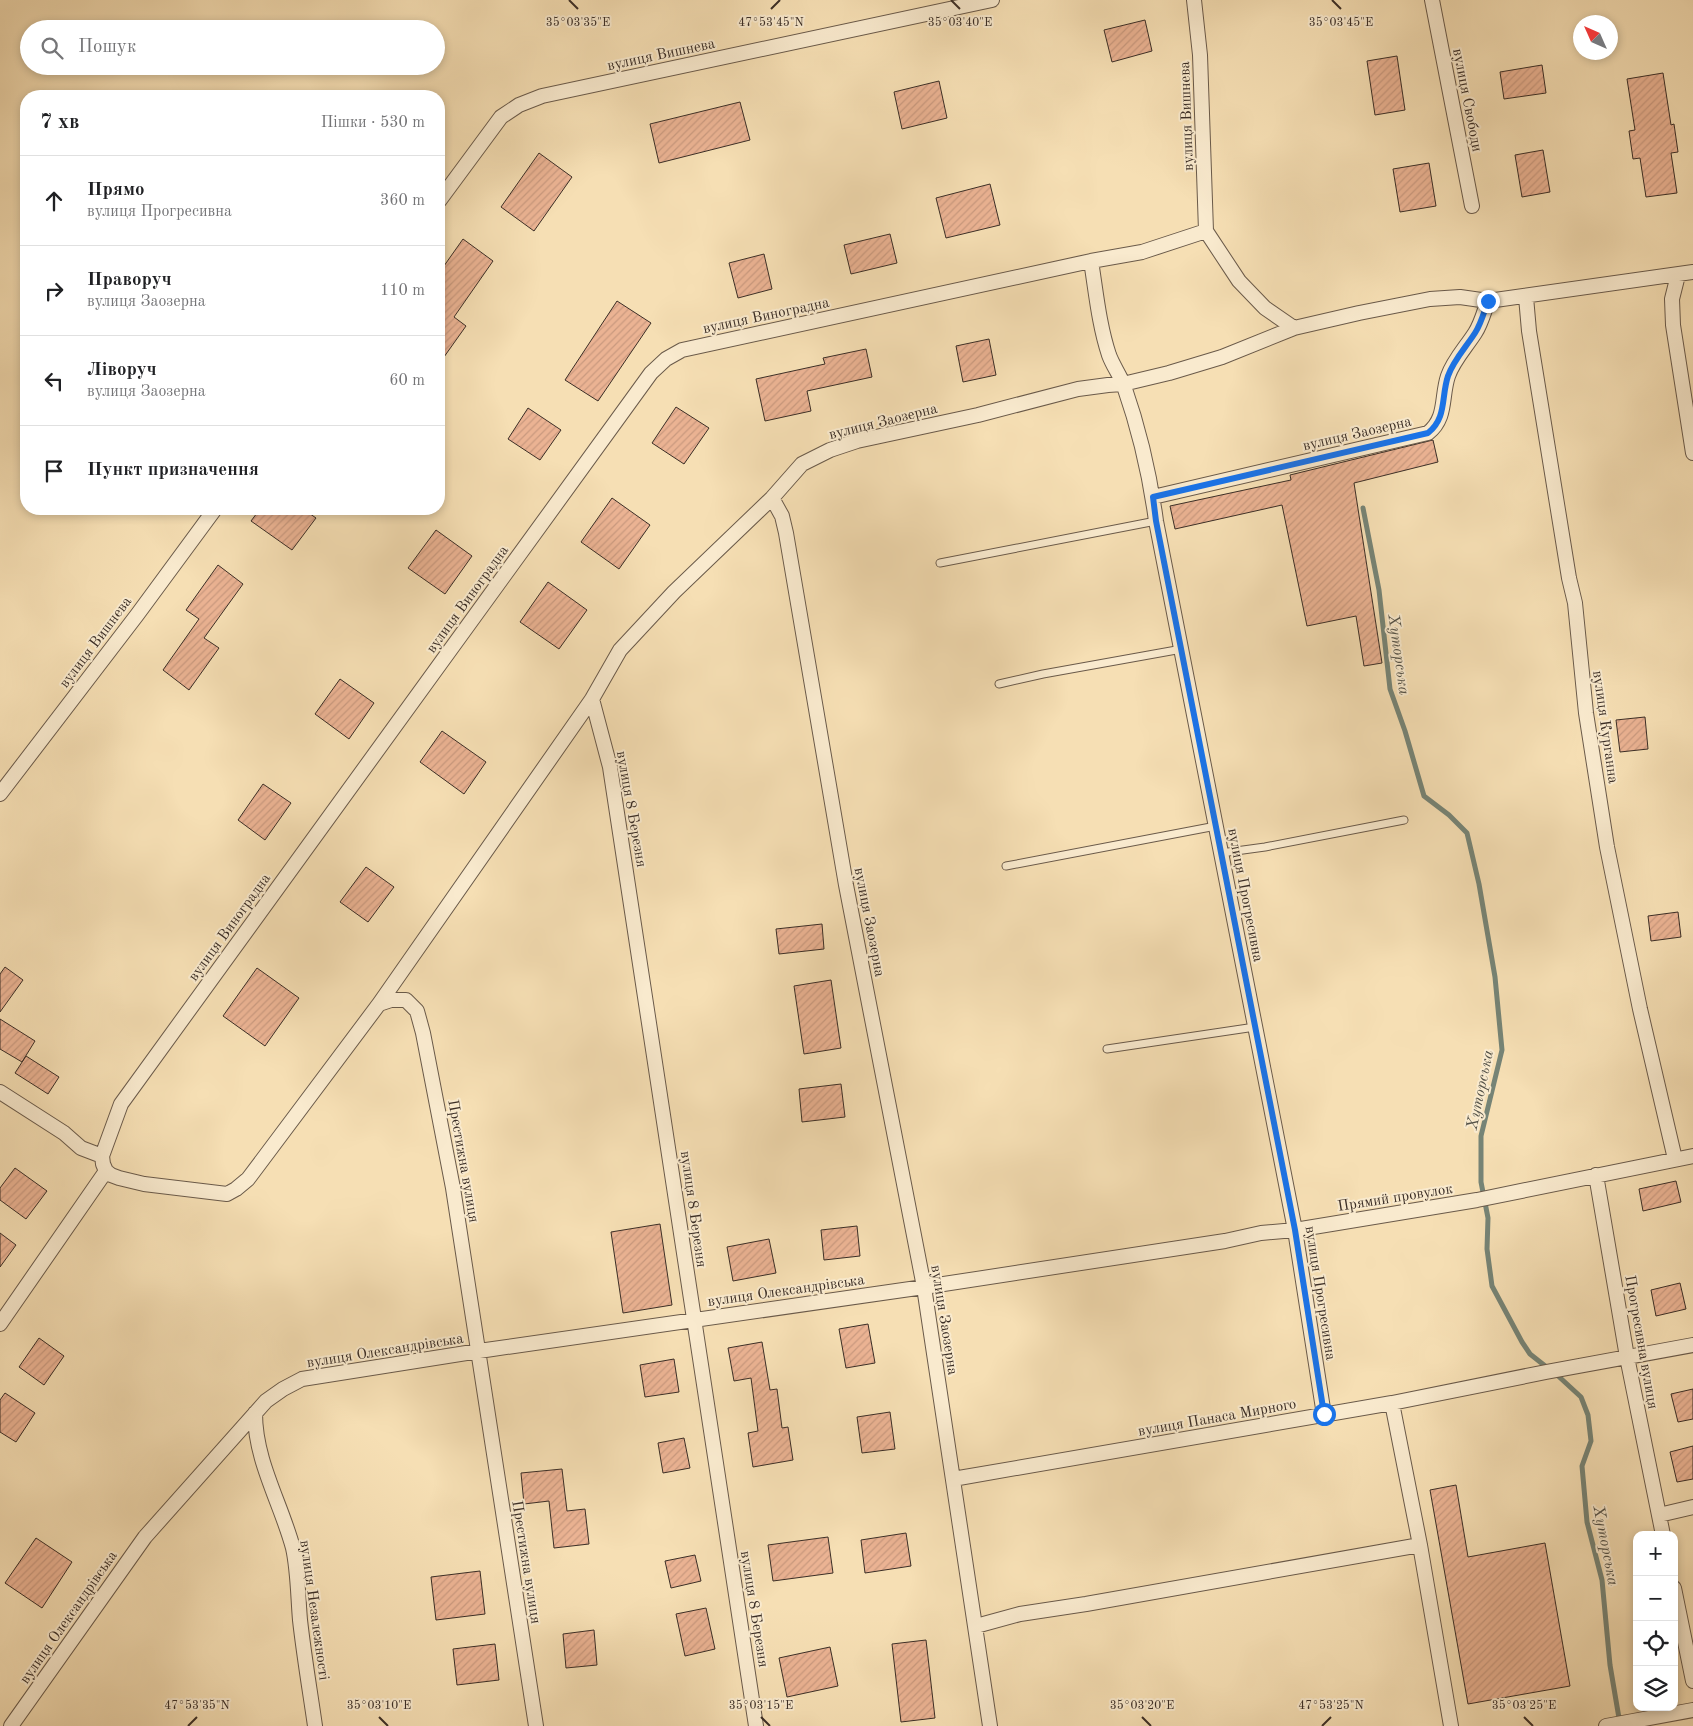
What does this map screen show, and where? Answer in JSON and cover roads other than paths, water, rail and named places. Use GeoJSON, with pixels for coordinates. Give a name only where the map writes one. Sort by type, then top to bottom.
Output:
{"type":"FeatureCollection","features":[{"type":"Feature","properties":{"kind":"street","name":"вулиця Вишнева"},"geometry":{"type":"LineString","coordinates":[[445,193],[501,117],[519,105],[542,96],[992,0]]}},
{"type":"Feature","properties":{"kind":"street","name":"вулиця Вишнева"},"geometry":{"type":"LineString","coordinates":[[1194,0],[1200,55],[1206,231]]}},
{"type":"Feature","properties":{"kind":"street","name":"вулиця Свободи"},"geometry":{"type":"LineString","coordinates":[[1432,0],[1472,206]]}},
{"type":"Feature","properties":{"kind":"street","name":"вулиця Виноградна"},"geometry":{"type":"LineString","coordinates":[[102,1156],[121,1104],[133,1087],[646,380],[666,359],[682,350],[1091,261],[1142,252],[1206,231]]}},
{"type":"Feature","properties":{"kind":"street"},"geometry":{"type":"LineString","coordinates":[[1206,231],[1239,281],[1265,308],[1294,328]]}},
{"type":"Feature","properties":{"kind":"street","name":"вулиця Прогресивна"},"geometry":{"type":"LineString","coordinates":[[1091,261],[1102,324],[1110,356],[1123,384],[1137,429],[1153,497],[1156,521],[1295,1230],[1324,1414]]}},
{"type":"Feature","properties":{"kind":"street"},"geometry":{"type":"LineString","coordinates":[[1488,301],[1693,272]]}},
{"type":"Feature","properties":{"kind":"street"},"geometry":{"type":"LineString","coordinates":[[1678,275],[1672,299],[1673,325],[1693,453]]}},
{"type":"Feature","properties":{"kind":"street","name":"вулиця Заозерна"},"geometry":{"type":"LineString","coordinates":[[990,1726],[924,1287],[846,885],[786,532],[782,516],[772,498],[802,464],[830,450],[848,444],[978,415],[1078,389],[1108,384],[1123,384],[1222,357],[1294,328],[1430,299],[1460,297],[1488,301],[1476,331],[1450,372],[1442,412],[1438,423],[1428,433],[1153,497]]}},
{"type":"Feature","properties":{"kind":"street","name":"вулиця Курганна"},"geometry":{"type":"LineString","coordinates":[[1526,297],[1535,368],[1569,578],[1575,603],[1586,713],[1607,847],[1640,1010],[1674,1159]]}},
{"type":"Feature","properties":{"kind":"street"},"geometry":{"type":"LineString","coordinates":[[0,1092],[64,1133],[81,1148],[102,1156],[106,1171],[111,1175],[144,1184],[227,1194],[236,1190],[248,1179],[379,1004],[592,698],[620,650],[674,592],[772,498]]}},
{"type":"Feature","properties":{"kind":"street","name":"вулиця Вишнева"},"geometry":{"type":"LineString","coordinates":[[0,794],[137,615],[211,515]]}},
{"type":"Feature","properties":{"kind":"street","name":"вулиця 8 Березня"},"geometry":{"type":"LineString","coordinates":[[592,698],[610,766],[756,1726]]}},
{"type":"Feature","properties":{"kind":"street","name":"Престижна вулиця"},"geometry":{"type":"LineString","coordinates":[[379,1004],[391,1000],[406,1000],[417,1011],[424,1033],[453,1188],[536,1726]]}},
{"type":"Feature","properties":{"kind":"street","name":"Прямий провулок"},"geometry":{"type":"LineString","coordinates":[[924,1287],[1477,1200],[1693,1156]]}},
{"type":"Feature","properties":{"kind":"street"},"geometry":{"type":"LineString","coordinates":[[0,1324],[106,1171]]}},
{"type":"Feature","properties":{"kind":"street","name":"Прогресивна вулиця"},"geometry":{"type":"LineString","coordinates":[[1596,1175],[1627,1358],[1662,1531]]}},
{"type":"Feature","properties":{"kind":"street","name":"вулиця Олександрівська"},"geometry":{"type":"LineString","coordinates":[[12,1726],[145,1537],[266,1401],[302,1379],[694,1319],[924,1287]]}},
{"type":"Feature","properties":{"kind":"street","name":"вулиця Панаса Мирного"},"geometry":{"type":"LineString","coordinates":[[953,1479],[1392,1403],[1693,1346]]}},
{"type":"Feature","properties":{"kind":"street"},"geometry":{"type":"LineString","coordinates":[[1392,1403],[1420,1545],[1451,1726]]}},
{"type":"Feature","properties":{"kind":"street","name":"вулиця Незалежності"},"geometry":{"type":"LineString","coordinates":[[255,1413],[255,1426],[261,1458],[293,1550],[304,1653],[315,1726]]}},
{"type":"Feature","properties":{"kind":"street"},"geometry":{"type":"LineString","coordinates":[[1659,1514],[1693,1507]]}},
{"type":"Feature","properties":{"kind":"street"},"geometry":{"type":"LineString","coordinates":[[976,1626],[1020,1614],[1420,1545]]}},
{"type":"Feature","properties":{"kind":"street"},"geometry":{"type":"LineString","coordinates":[[1678,1608],[1693,1681]]}},
{"type":"Feature","properties":{"kind":"street"},"geometry":{"type":"LineString","coordinates":[[1608,1726],[1693,1710]]}},
{"type":"Feature","properties":{"kind":"lane"},"geometry":{"type":"LineString","coordinates":[[940,563],[1156,521]]}},
{"type":"Feature","properties":{"kind":"lane"},"geometry":{"type":"LineString","coordinates":[[999,684],[1043,674],[1182,649]]}},
{"type":"Feature","properties":{"kind":"lane"},"geometry":{"type":"LineString","coordinates":[[1221,853],[1265,847],[1404,820]]}},
{"type":"Feature","properties":{"kind":"lane"},"geometry":{"type":"LineString","coordinates":[[1006,866],[1216,826]]}},
{"type":"Feature","properties":{"kind":"lane"},"geometry":{"type":"LineString","coordinates":[[1107,1048],[1255,1027]]}},
{"type":"Feature","properties":{"kind":"waterway","name":"Хуторська"},"geometry":{"type":"LineString","coordinates":[[1363,508],[1379,590],[1390,689],[1405,731],[1424,796],[1449,815],[1467,833],[1479,884],[1495,977],[1502,1050],[1481,1136],[1481,1182],[1488,1218],[1487,1249],[1492,1286],[1530,1354],[1549,1369]]}},
{"type":"Feature","properties":{"kind":"waterway","name":"Хуторська"},"geometry":{"type":"LineString","coordinates":[[1556,1374],[1581,1397],[1588,1415],[1591,1441],[1582,1466],[1587,1522],[1602,1580],[1610,1665],[1620,1724]]}}]}
